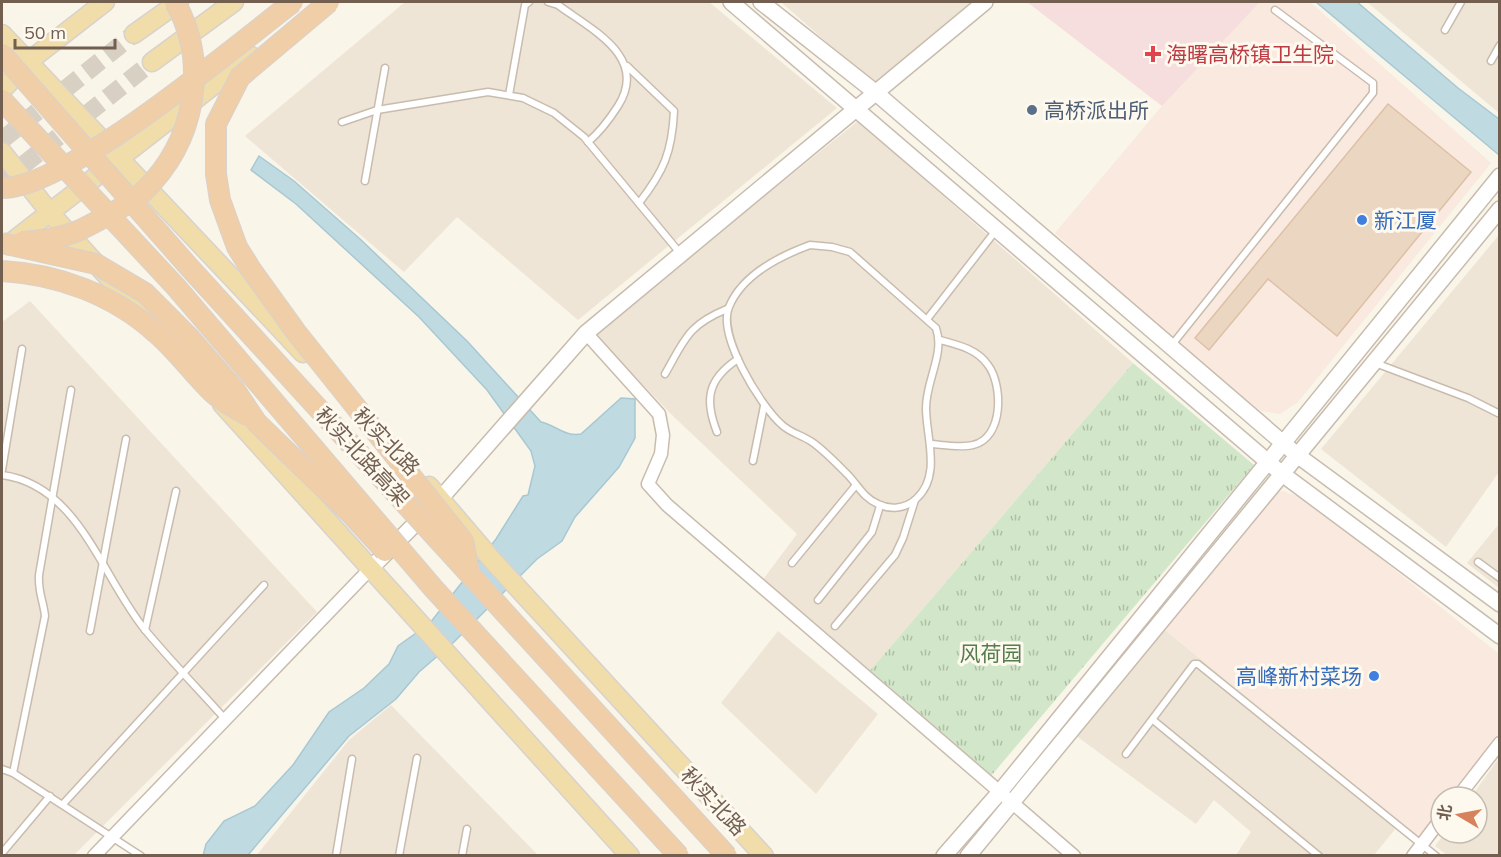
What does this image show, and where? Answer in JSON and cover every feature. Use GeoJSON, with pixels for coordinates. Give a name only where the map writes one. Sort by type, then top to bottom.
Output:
{"type":"FeatureCollection","features":[{"type":"Feature","properties":{"kind":"highway"},"geometry":{"type":"LineString","coordinates":[[2,247],[79,231],[143,193],[178,147],[194,100],[195,70],[188,37],[175,2]]}},
{"type":"Feature","properties":{"kind":"highway"},"geometry":{"type":"LineString","coordinates":[[2,188],[35,182],[81,157],[138,119],[293,2]]}},
{"type":"Feature","properties":{"kind":"highway"},"geometry":{"type":"LineString","coordinates":[[329,2],[240,77],[216,124],[216,174],[220,200],[241,255],[296,332],[463,541],[469,572]]}},
{"type":"Feature","properties":{"kind":"highway","name":"秋实北路高架"},"geometry":{"type":"LineString","coordinates":[[2,54],[189,267],[727,855]]}},
{"type":"Feature","properties":{"kind":"highway","name":"秋实北路高架"},"geometry":{"type":"LineString","coordinates":[[2,100],[176,287],[434,589],[679,855]]}},
{"type":"Feature","properties":{"kind":"highway"},"geometry":{"type":"LineString","coordinates":[[2,247],[96,264],[145,293],[212,364],[257,423],[351,514],[411,579],[434,589]]}},
{"type":"Feature","properties":{"kind":"highway"},"geometry":{"type":"LineString","coordinates":[[2,271],[39,276],[95,292],[157,333],[214,393],[257,423]]}},
{"type":"Feature","properties":{"kind":"main road"},"geometry":{"type":"LineString","coordinates":[[2,90],[29,62],[105,2]]}},
{"type":"Feature","properties":{"kind":"main road"},"geometry":{"type":"LineString","coordinates":[[134,34],[179,2]]}},
{"type":"Feature","properties":{"kind":"main road"},"geometry":{"type":"LineString","coordinates":[[152,63],[234,2]]}},
{"type":"Feature","properties":{"kind":"main road"},"geometry":{"type":"LineString","coordinates":[[2,247],[51,214],[321,2]]}},
{"type":"Feature","properties":{"kind":"main road","name":"秋实北路"},"geometry":{"type":"LineString","coordinates":[[2,34],[441,498],[494,562],[764,855]]}},
{"type":"Feature","properties":{"kind":"main road"},"geometry":{"type":"LineString","coordinates":[[2,152],[51,214],[630,855]]}},
{"type":"Feature","properties":{"kind":"street"},"geometry":{"type":"LineString","coordinates":[[731,2],[1281,473],[1500,636]]}},
{"type":"Feature","properties":{"kind":"street"},"geometry":{"type":"LineString","coordinates":[[761,2],[875,92],[1297,455],[1500,604]]}},
{"type":"Feature","properties":{"kind":"street"},"geometry":{"type":"LineString","coordinates":[[94,855],[441,498],[586,333],[985,2]]}},
{"type":"Feature","properties":{"kind":"street"},"geometry":{"type":"LineString","coordinates":[[944,855],[999,792],[1500,176]]}},
{"type":"Feature","properties":{"kind":"street"},"geometry":{"type":"LineString","coordinates":[[968,855],[1500,209]]}},
{"type":"Feature","properties":{"kind":"street"},"geometry":{"type":"LineString","coordinates":[[586,333],[659,414],[663,435],[661,454],[648,484],[667,505],[1074,855]]}},
{"type":"Feature","properties":{"kind":"street"},"geometry":{"type":"LineString","coordinates":[[1467,785],[1500,743]]}},
{"type":"Feature","properties":{"kind":"street"},"geometry":{"type":"LineString","coordinates":[[1413,855],[1429,835]]}},
{"type":"Feature","properties":{"kind":"lane"},"geometry":{"type":"LineString","coordinates":[[509,96],[525,5],[529,2]]}},
{"type":"Feature","properties":{"kind":"lane"},"geometry":{"type":"LineString","coordinates":[[548,2],[558,5],[612,46],[627,65],[674,111],[670,152],[654,184],[639,203]]}},
{"type":"Feature","properties":{"kind":"lane"},"geometry":{"type":"LineString","coordinates":[[1445,30],[1461,2]]}},
{"type":"Feature","properties":{"kind":"lane"},"geometry":{"type":"LineString","coordinates":[[1170,346],[1374,93],[1373,83],[1275,10]]}},
{"type":"Feature","properties":{"kind":"lane"},"geometry":{"type":"LineString","coordinates":[[1491,61],[1500,45]]}},
{"type":"Feature","properties":{"kind":"lane"},"geometry":{"type":"LineString","coordinates":[[588,142],[603,129],[624,97],[628,79],[627,65]]}},
{"type":"Feature","properties":{"kind":"lane"},"geometry":{"type":"LineString","coordinates":[[365,181],[385,68]]}},
{"type":"Feature","properties":{"kind":"lane"},"geometry":{"type":"LineString","coordinates":[[342,122],[377,110],[488,92],[523,98],[554,113],[588,142],[681,254]]}},
{"type":"Feature","properties":{"kind":"lane"},"geometry":{"type":"LineString","coordinates":[[927,318],[998,229]]}},
{"type":"Feature","properties":{"kind":"lane"},"geometry":{"type":"LineString","coordinates":[[835,626],[895,555],[915,500],[924,489],[930,466],[932,444],[926,407],[940,340],[936,328],[927,318],[850,252],[832,247],[810,245],[784,255],[765,267],[736,293],[727,309],[728,327],[741,369],[764,406],[794,434],[811,441],[856,485],[867,499],[880,506],[899,508],[915,500]]}},
{"type":"Feature","properties":{"kind":"lane"},"geometry":{"type":"LineString","coordinates":[[665,374],[691,331],[705,319],[727,309]]}},
{"type":"Feature","properties":{"kind":"lane"},"geometry":{"type":"LineString","coordinates":[[932,444],[973,445],[983,441],[998,418],[998,386],[988,365],[975,351],[940,340]]}},
{"type":"Feature","properties":{"kind":"lane"},"geometry":{"type":"LineString","coordinates":[[2,470],[22,349]]}},
{"type":"Feature","properties":{"kind":"lane"},"geometry":{"type":"LineString","coordinates":[[717,432],[709,413],[712,384],[724,368],[738,359]]}},
{"type":"Feature","properties":{"kind":"lane"},"geometry":{"type":"LineString","coordinates":[[1373,362],[1468,398],[1500,414]]}},
{"type":"Feature","properties":{"kind":"lane"},"geometry":{"type":"LineString","coordinates":[[13,773],[45,616],[44,605],[38,594],[52,496],[72,390]]}},
{"type":"Feature","properties":{"kind":"lane"},"geometry":{"type":"LineString","coordinates":[[753,461],[764,406]]}},
{"type":"Feature","properties":{"kind":"lane"},"geometry":{"type":"LineString","coordinates":[[90,631],[126,439]]}},
{"type":"Feature","properties":{"kind":"lane"},"geometry":{"type":"LineString","coordinates":[[2,475],[18,477],[52,496],[71,516],[145,630],[225,719]]}},
{"type":"Feature","properties":{"kind":"lane"},"geometry":{"type":"LineString","coordinates":[[792,563],[856,485]]}},
{"type":"Feature","properties":{"kind":"lane"},"geometry":{"type":"LineString","coordinates":[[145,630],[176,491]]}},
{"type":"Feature","properties":{"kind":"lane"},"geometry":{"type":"LineString","coordinates":[[818,600],[872,532],[880,506]]}},
{"type":"Feature","properties":{"kind":"lane"},"geometry":{"type":"LineString","coordinates":[[1478,562],[1500,578]]}},
{"type":"Feature","properties":{"kind":"lane"},"geometry":{"type":"LineString","coordinates":[[63,804],[185,674],[264,585]]}},
{"type":"Feature","properties":{"kind":"lane"},"geometry":{"type":"LineString","coordinates":[[1126,754],[1194,664],[1198,664],[1436,855]]}},
{"type":"Feature","properties":{"kind":"lane"},"geometry":{"type":"LineString","coordinates":[[1152,720],[1319,855]]}},
{"type":"Feature","properties":{"kind":"lane"},"geometry":{"type":"LineString","coordinates":[[399,855],[417,758]]}},
{"type":"Feature","properties":{"kind":"lane"},"geometry":{"type":"LineString","coordinates":[[336,855],[352,759]]}},
{"type":"Feature","properties":{"kind":"lane"},"geometry":{"type":"LineString","coordinates":[[2,769],[13,773],[141,855]]}},
{"type":"Feature","properties":{"kind":"lane"},"geometry":{"type":"LineString","coordinates":[[2,853],[50,796]]}},
{"type":"Feature","properties":{"kind":"lane"},"geometry":{"type":"LineString","coordinates":[[462,855],[467,829]]}},
{"type":"Feature","properties":{"kind":"shaded area"},"geometry":{"type":"Polygon","coordinates":[[[405,2],[709,2],[837,108],[578,320],[457,217],[404,272],[245,136],[405,2]]]}},
{"type":"Feature","properties":{"kind":"shaded area"},"geometry":{"type":"Polygon","coordinates":[[[781,2],[972,2],[875,85],[781,2]]]}},
{"type":"Feature","properties":{"kind":"shaded area","name":"海曙高桥镇卫生院"},"geometry":{"type":"Polygon","coordinates":[[[1027,2],[1260,2],[1162,106],[1027,2]]]}},
{"type":"Feature","properties":{"kind":"shaded area"},"geometry":{"type":"Polygon","coordinates":[[[1260,2],[1310,2],[1491,163],[1298,402],[1280,414],[1261,411],[1150,322],[1055,233],[1162,106],[1260,2]]]}},
{"type":"Feature","properties":{"kind":"shaded area"},"geometry":{"type":"Polygon","coordinates":[[[1367,2],[1499,2],[1499,113],[1367,2]]]}},
{"type":"Feature","properties":{"kind":"shaded area"},"geometry":{"type":"Polygon","coordinates":[[[858,121],[1133,363],[868,673],[761,582],[797,534],[671,414],[594,334],[858,121]]]}},
{"type":"Feature","properties":{"kind":"shaded area"},"geometry":{"type":"Polygon","coordinates":[[[1499,235],[1499,472],[1446,547],[1321,449],[1499,235]]]}},
{"type":"Feature","properties":{"kind":"shaded area"},"geometry":{"type":"Polygon","coordinates":[[[30,301],[317,612],[74,855],[2,856],[2,322],[30,301]]]}},
{"type":"Feature","properties":{"kind":"shaded area"},"geometry":{"type":"Polygon","coordinates":[[[1283,491],[1308,500],[1499,654],[1499,736],[1463,785],[1429,785],[1429,830],[1422,839],[1160,626],[1267,496],[1283,491]]]}},
{"type":"Feature","properties":{"kind":"shaded area"},"geometry":{"type":"Polygon","coordinates":[[[1499,524],[1499,588],[1467,563],[1499,524]]]}},
{"type":"Feature","properties":{"kind":"shaded area"},"geometry":{"type":"Polygon","coordinates":[[[1160,626],[1401,822],[1374,855],[1236,855],[1251,832],[1214,800],[1196,824],[1075,735],[1160,626]]]}},
{"type":"Feature","properties":{"kind":"shaded area"},"geometry":{"type":"Polygon","coordinates":[[[778,631],[878,714],[816,794],[721,703],[778,631]]]}},
{"type":"Feature","properties":{"kind":"shaded area"},"geometry":{"type":"Polygon","coordinates":[[[391,705],[538,855],[256,856],[349,740],[391,705]]]}},
{"type":"Feature","properties":{"kind":"shaded area"},"geometry":{"type":"Polygon","coordinates":[[[1499,758],[1499,855],[1447,855],[1436,845],[1489,845],[1489,785],[1480,785],[1499,758]]]}},
{"type":"Feature","properties":{"kind":"green space","name":"风荷园"},"geometry":{"type":"Polygon","coordinates":[[[1133,363],[1254,465],[991,776],[868,673],[1133,363]]]}},
{"type":"Feature","properties":{"kind":"water"},"geometry":{"type":"Polygon","coordinates":[[[1316,2],[1357,2],[1458,88],[1499,119],[1499,155],[1316,2]]]}},
{"type":"Feature","properties":{"kind":"water"},"geometry":{"type":"Polygon","coordinates":[[[259,156],[294,181],[360,239],[467,341],[541,422],[570,434],[581,434],[621,398],[635,399],[635,438],[619,467],[575,517],[562,541],[537,559],[455,641],[419,672],[396,699],[349,736],[248,855],[203,856],[206,844],[224,821],[255,806],[293,765],[329,712],[364,688],[389,664],[398,646],[430,623],[496,539],[523,496],[528,495],[535,466],[531,451],[487,390],[419,317],[296,204],[251,170],[259,156]]]}},
{"type":"Feature","properties":{"kind":"building","name":"新江厦"},"geometry":{"type":"Polygon","coordinates":[[[1388,104],[1471,172],[1337,336],[1268,279],[1209,350],[1195,338],[1388,104]]]}},
{"type":"Feature","properties":{"kind":"tunnel"},"geometry":{"type":"LineString","coordinates":[[2,140],[134,34]]}},
{"type":"Feature","properties":{"kind":"tunnel"},"geometry":{"type":"LineString","coordinates":[[2,182],[152,62]]}},
{"type":"Feature","properties":{"kind":"place","name":"海曙高桥镇卫生院"},"geometry":{"type":"Point","coordinates":[1153,54]}},
{"type":"Feature","properties":{"kind":"place","name":"高桥派出所"},"geometry":{"type":"Point","coordinates":[1032,110]}},
{"type":"Feature","properties":{"kind":"place","name":"新江厦"},"geometry":{"type":"Point","coordinates":[1362,220]}},
{"type":"Feature","properties":{"kind":"place","name":"高峰新村菜场"},"geometry":{"type":"Point","coordinates":[1374,676]}}]}
